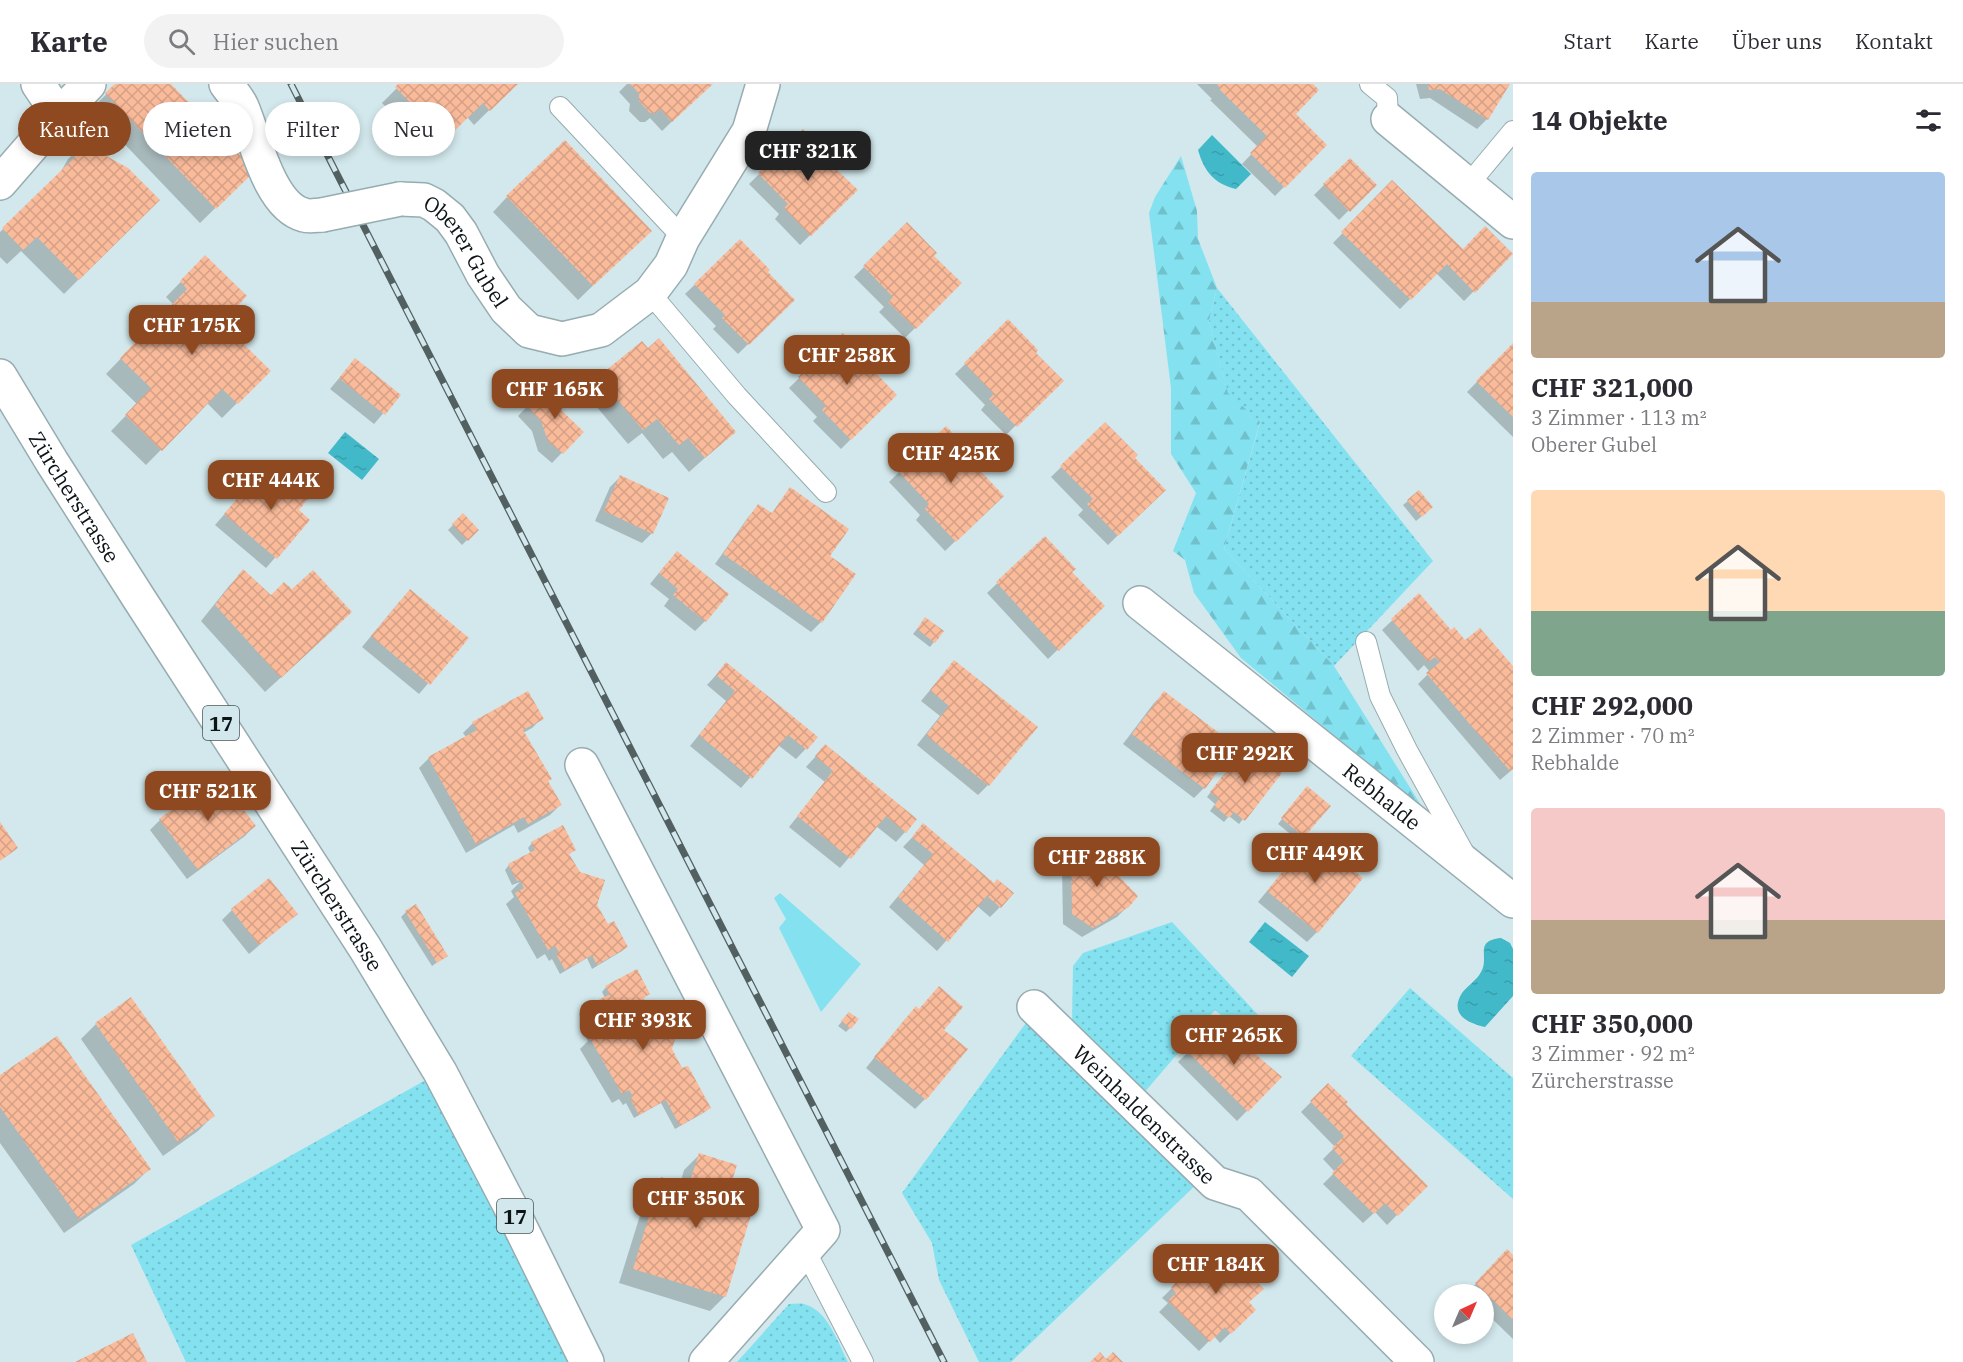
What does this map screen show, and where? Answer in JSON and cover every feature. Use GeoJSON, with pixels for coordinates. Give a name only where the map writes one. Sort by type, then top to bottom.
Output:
{"type":"FeatureCollection","features":[{"type":"Feature","properties":{"kind":"street"},"geometry":{"type":"LineString","coordinates":[[38,84],[50,102]]}},
{"type":"Feature","properties":{"kind":"street"},"geometry":{"type":"LineString","coordinates":[[72,102],[90,84]]}},
{"type":"Feature","properties":{"kind":"street","name":"Oberer Gubel"},"geometry":{"type":"LineString","coordinates":[[226,84],[241,104],[269,178],[280,199],[295,211],[306,216],[322,215],[400,199],[424,200],[434,204],[450,218],[461,233],[483,275],[506,309],[529,331],[562,339],[601,330],[650,293],[671,265],[683,238],[749,131],[763,84]]}},
{"type":"Feature","properties":{"kind":"street"},"geometry":{"type":"LineString","coordinates":[[1388,119],[1513,222]]}},
{"type":"Feature","properties":{"kind":"street"},"geometry":{"type":"LineString","coordinates":[[0,183],[23,156]]}},
{"type":"Feature","properties":{"kind":"street","name":"Zürcherstrasse"},"geometry":{"type":"LineString","coordinates":[[0,376],[58,472],[365,948],[440,1072],[510,1206],[584,1361]]}},
{"type":"Feature","properties":{"kind":"street","name":"Rebhalde"},"geometry":{"type":"LineString","coordinates":[[1140,603],[1513,902]]}},
{"type":"Feature","properties":{"kind":"street"},"geometry":{"type":"LineString","coordinates":[[582,765],[823,1230],[706,1362]]}},
{"type":"Feature","properties":{"kind":"street","name":"Weinhaldenstrasse"},"geometry":{"type":"LineString","coordinates":[[1034,1007],[1215,1183],[1249,1194],[1417,1362]]}},
{"type":"Feature","properties":{"kind":"lane"},"geometry":{"type":"LineString","coordinates":[[1370,84],[1387,98],[1388,119]]}},
{"type":"Feature","properties":{"kind":"lane"},"geometry":{"type":"LineString","coordinates":[[560,107],[683,238]]}},
{"type":"Feature","properties":{"kind":"lane"},"geometry":{"type":"LineString","coordinates":[[1468,185],[1513,131]]}},
{"type":"Feature","properties":{"kind":"lane"},"geometry":{"type":"LineString","coordinates":[[650,293],[737,396],[826,492]]}},
{"type":"Feature","properties":{"kind":"lane"},"geometry":{"type":"LineString","coordinates":[[1366,642],[1380,696],[1472,868]]}},
{"type":"Feature","properties":{"kind":"lane"},"geometry":{"type":"LineString","coordinates":[[805,1250],[863,1362]]}},
{"type":"Feature","properties":{"kind":"green space"},"geometry":{"type":"Polygon","coordinates":[[[1181,156],[1197,211],[1198,239],[1217,288],[1209,321],[1228,393],[1260,422],[1224,549],[1334,666],[1424,810],[1241,658],[1194,593],[1185,560],[1173,551],[1196,493],[1171,454],[1171,388],[1149,213],[1155,197],[1181,156]]]}},
{"type":"Feature","properties":{"kind":"green space"},"geometry":{"type":"Polygon","coordinates":[[[1217,288],[1433,561],[1334,666],[1224,549],[1260,423],[1228,394],[1209,321],[1217,288]]]}},
{"type":"Feature","properties":{"kind":"green space"},"geometry":{"type":"Polygon","coordinates":[[[780,893],[861,964],[821,1012],[779,928],[786,919],[774,898],[780,893]]]}},
{"type":"Feature","properties":{"kind":"green space"},"geometry":{"type":"Polygon","coordinates":[[[1172,922],[1259,1016],[1251,1040],[1215,1010],[1143,1094],[1072,1024],[1073,966],[1083,953],[1172,922]]]}},
{"type":"Feature","properties":{"kind":"green space"},"geometry":{"type":"Polygon","coordinates":[[[1410,988],[1513,1078],[1513,1199],[1351,1056],[1410,988]]]}},
{"type":"Feature","properties":{"kind":"green space"},"geometry":{"type":"Polygon","coordinates":[[[1031,1016],[1201,1180],[1011,1362],[979,1362],[939,1280],[932,1243],[902,1193],[1031,1016]]]}},
{"type":"Feature","properties":{"kind":"green space"},"geometry":{"type":"Polygon","coordinates":[[[440,1072],[587,1362],[186,1362],[131,1245],[440,1072]]]}},
{"type":"Feature","properties":{"kind":"green space"},"geometry":{"type":"Polygon","coordinates":[[[789,1304],[804,1304],[820,1313],[831,1328],[848,1362],[737,1362],[789,1304]]]}},
{"type":"Feature","properties":{"kind":"water"},"geometry":{"type":"Polygon","coordinates":[[[1212,135],[1251,174],[1236,189],[1216,180],[1203,164],[1198,150],[1212,135]]]}},
{"type":"Feature","properties":{"kind":"water"},"geometry":{"type":"Polygon","coordinates":[[[345,432],[379,459],[362,480],[328,453],[345,432]]]}},
{"type":"Feature","properties":{"kind":"water"},"geometry":{"type":"Polygon","coordinates":[[[1265,922],[1309,956],[1292,977],[1249,942],[1265,922]]]}},
{"type":"Feature","properties":{"kind":"water"},"geometry":{"type":"Polygon","coordinates":[[[1501,938],[1510,943],[1513,949],[1513,996],[1485,1027],[1472,1023],[1462,1016],[1458,1007],[1459,1000],[1462,993],[1481,972],[1487,942],[1501,938]]]}},
{"type":"Feature","properties":{"kind":"building"},"geometry":{"type":"Polygon","coordinates":[[[115,84],[171,84],[188,102],[143,102],[143,133],[131,120],[131,102],[114,102],[105,93],[115,84]]]}},
{"type":"Feature","properties":{"kind":"building"},"geometry":{"type":"Polygon","coordinates":[[[398,84],[518,84],[490,111],[483,103],[455,130],[455,102],[410,102],[395,87],[398,84]]]}},
{"type":"Feature","properties":{"kind":"building"},"geometry":{"type":"Polygon","coordinates":[[[630,84],[713,84],[672,122],[660,109],[656,113],[650,113],[639,101],[639,93],[630,84]]]}},
{"type":"Feature","properties":{"kind":"building"},"geometry":{"type":"Polygon","coordinates":[[[1217,84],[1313,84],[1319,90],[1296,114],[1327,145],[1285,188],[1250,153],[1267,136],[1219,89],[1217,84]]]}},
{"type":"Feature","properties":{"kind":"building"},"geometry":{"type":"Polygon","coordinates":[[[1428,84],[1510,84],[1488,120],[1440,89],[1429,90],[1428,84]]]}},
{"type":"Feature","properties":{"kind":"building"},"geometry":{"type":"Polygon","coordinates":[[[803,129],[833,160],[830,163],[858,190],[811,236],[784,208],[788,204],[758,173],[803,129]]]}},
{"type":"Feature","properties":{"kind":"building"},"geometry":{"type":"Polygon","coordinates":[[[565,140],[652,231],[593,286],[506,196],[565,140]]]}},
{"type":"Feature","properties":{"kind":"building"},"geometry":{"type":"Polygon","coordinates":[[[75,156],[106,156],[128,168],[160,200],[79,280],[37,237],[23,250],[2,228],[75,156]]]}},
{"type":"Feature","properties":{"kind":"building"},"geometry":{"type":"Polygon","coordinates":[[[165,156],[241,156],[255,171],[216,209],[165,156]]]}},
{"type":"Feature","properties":{"kind":"building"},"geometry":{"type":"Polygon","coordinates":[[[1350,158],[1377,185],[1350,212],[1323,184],[1350,158]]]}},
{"type":"Feature","properties":{"kind":"building"},"geometry":{"type":"Polygon","coordinates":[[[1392,180],[1463,249],[1485,226],[1513,254],[1475,293],[1447,264],[1411,300],[1341,232],[1392,180]]]}},
{"type":"Feature","properties":{"kind":"building"},"geometry":{"type":"Polygon","coordinates":[[[907,222],[937,253],[934,256],[962,283],[916,329],[888,302],[893,297],[863,266],[907,222]]]}},
{"type":"Feature","properties":{"kind":"building"},"geometry":{"type":"Polygon","coordinates":[[[740,239],[795,300],[749,345],[722,318],[725,315],[694,284],[740,239]]]}},
{"type":"Feature","properties":{"kind":"building"},"geometry":{"type":"Polygon","coordinates":[[[205,255],[247,296],[222,323],[271,371],[238,404],[222,389],[162,451],[125,415],[151,388],[120,358],[187,289],[180,281],[205,255]]]}},
{"type":"Feature","properties":{"kind":"building"},"geometry":{"type":"Polygon","coordinates":[[[1008,319],[1038,350],[1036,353],[1064,381],[1017,427],[989,399],[994,394],[964,363],[1008,319]]]}},
{"type":"Feature","properties":{"kind":"building"},"geometry":{"type":"Polygon","coordinates":[[[843,333],[871,361],[868,365],[897,395],[851,440],[822,410],[826,406],[798,377],[843,333]]]}},
{"type":"Feature","properties":{"kind":"building"},"geometry":{"type":"Polygon","coordinates":[[[659,338],[736,432],[705,458],[688,438],[679,445],[657,419],[643,430],[598,377],[642,341],[648,348],[659,338]]]}},
{"type":"Feature","properties":{"kind":"building"},"geometry":{"type":"Polygon","coordinates":[[[1513,343],[1513,417],[1476,381],[1513,343]]]}},
{"type":"Feature","properties":{"kind":"building"},"geometry":{"type":"Polygon","coordinates":[[[355,358],[401,395],[385,415],[339,378],[355,358]]]}},
{"type":"Feature","properties":{"kind":"building"},"geometry":{"type":"Polygon","coordinates":[[[545,386],[565,405],[561,410],[584,432],[563,454],[548,441],[541,421],[526,405],[545,386]]]}},
{"type":"Feature","properties":{"kind":"building"},"geometry":{"type":"Polygon","coordinates":[[[1105,422],[1138,455],[1135,458],[1166,490],[1118,536],[1087,504],[1093,499],[1060,466],[1105,422]]]}},
{"type":"Feature","properties":{"kind":"building"},"geometry":{"type":"Polygon","coordinates":[[[946,426],[977,459],[973,463],[1004,496],[956,542],[925,509],[929,504],[898,471],[946,426]]]}},
{"type":"Feature","properties":{"kind":"building"},"geometry":{"type":"Polygon","coordinates":[[[282,468],[312,494],[299,510],[310,520],[277,559],[224,514],[258,474],[268,483],[282,468]]]}},
{"type":"Feature","properties":{"kind":"building"},"geometry":{"type":"Polygon","coordinates":[[[620,475],[669,498],[653,534],[604,511],[620,475]]]}},
{"type":"Feature","properties":{"kind":"building"},"geometry":{"type":"Polygon","coordinates":[[[790,487],[849,529],[830,556],[856,574],[822,623],[723,554],[758,504],[772,513],[790,487]]]}},
{"type":"Feature","properties":{"kind":"building"},"geometry":{"type":"Polygon","coordinates":[[[1419,490],[1433,507],[1422,517],[1407,500],[1419,490]]]}},
{"type":"Feature","properties":{"kind":"building"},"geometry":{"type":"Polygon","coordinates":[[[463,513],[479,530],[468,541],[452,524],[463,513]]]}},
{"type":"Feature","properties":{"kind":"building"},"geometry":{"type":"Polygon","coordinates":[[[1045,536],[1076,569],[1072,572],[1105,606],[1059,651],[996,582],[1045,536]]]}},
{"type":"Feature","properties":{"kind":"building"},"geometry":{"type":"Polygon","coordinates":[[[677,551],[729,594],[706,622],[673,595],[678,589],[659,573],[677,551]]]}},
{"type":"Feature","properties":{"kind":"building"},"geometry":{"type":"Polygon","coordinates":[[[243,569],[271,595],[284,582],[292,589],[313,570],[352,612],[281,678],[215,605],[243,569]]]}},
{"type":"Feature","properties":{"kind":"building"},"geometry":{"type":"Polygon","coordinates":[[[410,589],[469,638],[430,685],[371,636],[410,589]]]}},
{"type":"Feature","properties":{"kind":"building"},"geometry":{"type":"Polygon","coordinates":[[[1419,593],[1451,630],[1454,627],[1465,640],[1480,628],[1513,666],[1513,769],[1510,771],[1426,673],[1440,662],[1435,657],[1428,662],[1391,619],[1419,593]]]}},
{"type":"Feature","properties":{"kind":"building"},"geometry":{"type":"Polygon","coordinates":[[[925,617],[944,631],[935,643],[917,629],[925,617]]]}},
{"type":"Feature","properties":{"kind":"building"},"geometry":{"type":"Polygon","coordinates":[[[954,660],[1038,727],[989,786],[926,735],[949,706],[930,690],[954,660]]]}},
{"type":"Feature","properties":{"kind":"building"},"geometry":{"type":"Polygon","coordinates":[[[726,662],[818,737],[807,750],[788,735],[752,779],[699,735],[735,691],[716,675],[726,662]]]}},
{"type":"Feature","properties":{"kind":"building"},"geometry":{"type":"Polygon","coordinates":[[[528,691],[544,719],[523,730],[552,779],[548,781],[562,805],[528,824],[524,817],[476,844],[428,757],[477,730],[472,722],[528,691]]]}},
{"type":"Feature","properties":{"kind":"building"},"geometry":{"type":"Polygon","coordinates":[[[1164,691],[1236,746],[1205,789],[1132,734],[1164,691]]]}},
{"type":"Feature","properties":{"kind":"building"},"geometry":{"type":"Polygon","coordinates":[[[825,744],[917,819],[906,833],[886,816],[851,859],[797,816],[833,771],[815,756],[825,744]]]}},
{"type":"Feature","properties":{"kind":"building"},"geometry":{"type":"Polygon","coordinates":[[[1247,745],[1282,773],[1245,821],[1234,812],[1229,818],[1214,806],[1219,799],[1210,792],[1247,745]]]}},
{"type":"Feature","properties":{"kind":"building"},"geometry":{"type":"Polygon","coordinates":[[[218,775],[256,826],[198,870],[159,819],[218,775]]]}},
{"type":"Feature","properties":{"kind":"building"},"geometry":{"type":"Polygon","coordinates":[[[1307,786],[1331,806],[1304,837],[1281,818],[1307,786]]]}},
{"type":"Feature","properties":{"kind":"building"},"geometry":{"type":"Polygon","coordinates":[[[0,822],[18,848],[0,861],[0,822]]]}},
{"type":"Feature","properties":{"kind":"building"},"geometry":{"type":"Polygon","coordinates":[[[923,823],[994,883],[997,879],[1014,893],[1001,908],[987,896],[948,942],[898,897],[933,854],[912,837],[923,823]]]}},
{"type":"Feature","properties":{"kind":"building"},"geometry":{"type":"Polygon","coordinates":[[[563,825],[576,850],[569,854],[580,872],[605,880],[597,905],[608,924],[614,921],[628,947],[597,965],[592,955],[565,970],[556,954],[559,952],[555,946],[548,950],[515,893],[524,888],[520,880],[517,881],[508,864],[535,850],[531,842],[563,825]]]}},
{"type":"Feature","properties":{"kind":"building"},"geometry":{"type":"Polygon","coordinates":[[[1311,836],[1363,878],[1318,933],[1267,891],[1311,836]]]}},
{"type":"Feature","properties":{"kind":"building"},"geometry":{"type":"Polygon","coordinates":[[[1085,841],[1138,896],[1129,907],[1093,928],[1072,914],[1071,854],[1085,841]]]}},
{"type":"Feature","properties":{"kind":"building"},"geometry":{"type":"Polygon","coordinates":[[[269,878],[298,914],[259,945],[231,909],[269,878]]]}},
{"type":"Feature","properties":{"kind":"building"},"geometry":{"type":"Polygon","coordinates":[[[416,904],[448,956],[437,963],[405,911],[416,904]]]}},
{"type":"Feature","properties":{"kind":"building"},"geometry":{"type":"Polygon","coordinates":[[[637,969],[650,994],[643,998],[654,1017],[680,1024],[672,1049],[682,1068],[688,1066],[711,1108],[680,1126],[666,1100],[639,1115],[630,1098],[633,1096],[629,1090],[622,1094],[589,1037],[598,1033],[583,1008],[610,994],[605,986],[637,969]]]}},
{"type":"Feature","properties":{"kind":"building"},"geometry":{"type":"Polygon","coordinates":[[[939,986],[963,1007],[944,1030],[968,1049],[926,1100],[874,1057],[916,1006],[919,1009],[939,986]]]}},
{"type":"Feature","properties":{"kind":"building"},"geometry":{"type":"Polygon","coordinates":[[[131,997],[215,1116],[178,1142],[95,1023],[131,997]]]}},
{"type":"Feature","properties":{"kind":"building"},"geometry":{"type":"Polygon","coordinates":[[[849,1012],[859,1019],[851,1029],[841,1021],[849,1012]]]}},
{"type":"Feature","properties":{"kind":"building"},"geometry":{"type":"Polygon","coordinates":[[[1217,1021],[1282,1077],[1248,1112],[1187,1051],[1217,1021]]]}},
{"type":"Feature","properties":{"kind":"building"},"geometry":{"type":"Polygon","coordinates":[[[57,1036],[151,1169],[79,1219],[0,1107],[0,1075],[57,1036]]]}},
{"type":"Feature","properties":{"kind":"building"},"geometry":{"type":"Polygon","coordinates":[[[1328,1083],[1428,1186],[1398,1216],[1385,1203],[1374,1214],[1332,1173],[1344,1161],[1332,1148],[1344,1136],[1310,1101],[1328,1083]]]}},
{"type":"Feature","properties":{"kind":"building"},"geometry":{"type":"Polygon","coordinates":[[[699,1153],[737,1165],[727,1197],[754,1205],[726,1297],[633,1269],[661,1177],[689,1185],[699,1153]]]}},
{"type":"Feature","properties":{"kind":"building"},"geometry":{"type":"Polygon","coordinates":[[[1212,1249],[1218,1256],[1225,1250],[1264,1289],[1249,1302],[1256,1310],[1231,1334],[1225,1327],[1210,1342],[1168,1301],[1176,1293],[1171,1287],[1185,1273],[1191,1280],[1202,1268],[1197,1263],[1212,1249]]]}},
{"type":"Feature","properties":{"kind":"building"},"geometry":{"type":"Polygon","coordinates":[[[1507,1249],[1513,1255],[1513,1320],[1494,1302],[1494,1284],[1475,1283],[1507,1249]]]}},
{"type":"Feature","properties":{"kind":"building"},"geometry":{"type":"Polygon","coordinates":[[[133,1333],[147,1362],[75,1362],[133,1333]]]}},
{"type":"Feature","properties":{"kind":"building"},"geometry":{"type":"Polygon","coordinates":[[[1100,1352],[1106,1359],[1113,1352],[1123,1362],[1090,1362],[1100,1352]]]}},
{"type":"Feature","properties":{"kind":"railway"},"geometry":{"type":"LineString","coordinates":[[291,84],[944,1362]]}}]}
